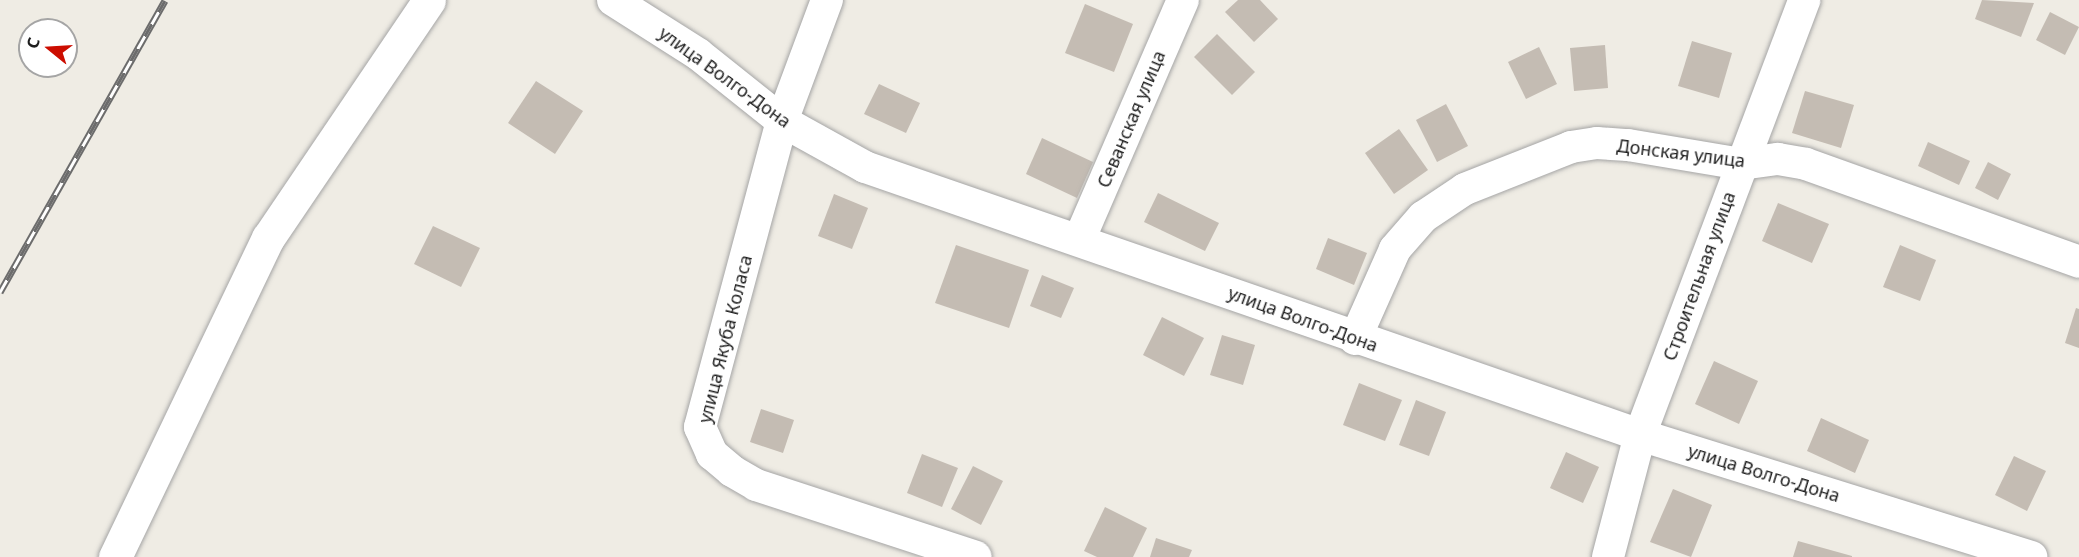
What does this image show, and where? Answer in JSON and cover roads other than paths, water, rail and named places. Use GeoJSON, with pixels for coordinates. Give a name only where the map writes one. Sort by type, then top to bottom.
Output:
{"type":"FeatureCollection","features":[{"type":"Feature","properties":{"kind":"street"},"geometry":{"type":"LineString","coordinates":[[115,557],[268,238],[429,0]]}},
{"type":"Feature","properties":{"kind":"street","name":"улица Волго-Дона"},"geometry":{"type":"LineString","coordinates":[[613,0],[698,54],[782,121],[865,166],[1080,238],[1354,339],[1640,435],[2031,557]]}},
{"type":"Feature","properties":{"kind":"street","name":"улица Якуба Коласа"},"geometry":{"type":"LineString","coordinates":[[827,0],[782,121],[700,428],[712,454],[732,471],[756,485],[976,557]]}},
{"type":"Feature","properties":{"kind":"street","name":"Севанская улица"},"geometry":{"type":"LineString","coordinates":[[1080,238],[1183,0]]}},
{"type":"Feature","properties":{"kind":"street","name":"Строительная улица"},"geometry":{"type":"LineString","coordinates":[[1608,557],[1640,435],[1804,0]]}},
{"type":"Feature","properties":{"kind":"street","name":"Донская улица"},"geometry":{"type":"LineString","coordinates":[[1354,339],[1395,249],[1423,217],[1465,189],[1571,147],[1597,143],[1628,145],[1741,164],[1778,159],[1806,164],[2079,262]]}},
{"type":"Feature","properties":{"kind":"railway"},"geometry":{"type":"LineString","coordinates":[[0,292],[165,0]]}}]}
